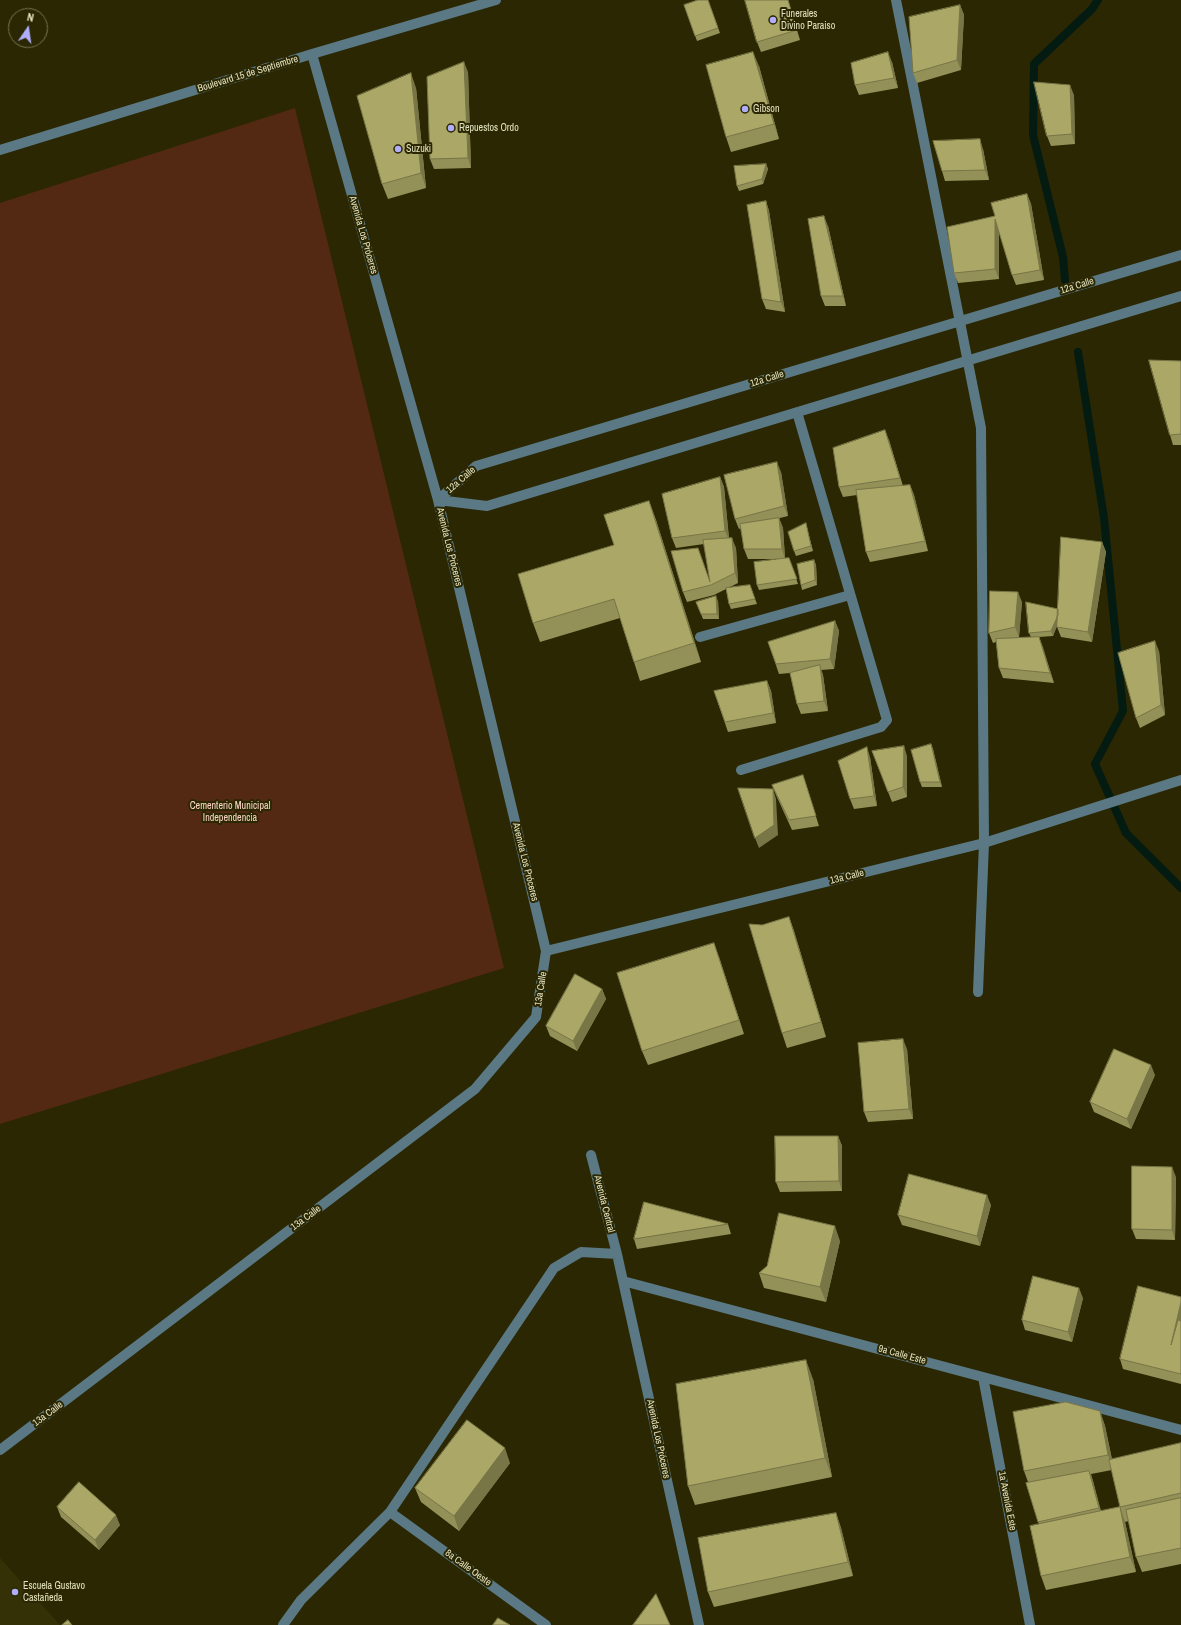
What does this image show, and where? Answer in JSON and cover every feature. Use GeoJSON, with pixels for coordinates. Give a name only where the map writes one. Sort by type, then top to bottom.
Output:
{"type":"FeatureCollection","features":[{"type":"Feature","properties":{"kind":"street","name":"Boulevard 15 de Septiembre"},"geometry":{"type":"LineString","coordinates":[[0,150],[312,54],[496,0]]}},
{"type":"Feature","properties":{"kind":"street"},"geometry":{"type":"LineString","coordinates":[[896,0],[981,428],[984,843],[978,992]]}},
{"type":"Feature","properties":{"kind":"street","name":"Avenida Los Próceres"},"geometry":{"type":"LineString","coordinates":[[312,54],[438,500],[546,951]]}},
{"type":"Feature","properties":{"kind":"street","name":"12a Calle"},"geometry":{"type":"LineString","coordinates":[[438,500],[476,466],[1181,255]]}},
{"type":"Feature","properties":{"kind":"street","name":"12a Calle"},"geometry":{"type":"LineString","coordinates":[[438,500],[487,506],[1181,296]]}},
{"type":"Feature","properties":{"kind":"street"},"geometry":{"type":"LineString","coordinates":[[741,770],[881,727],[887,720],[797,412]]}},
{"type":"Feature","properties":{"kind":"street"},"geometry":{"type":"LineString","coordinates":[[700,637],[850,595]]}},
{"type":"Feature","properties":{"kind":"street","name":"13a Calle"},"geometry":{"type":"LineString","coordinates":[[0,1450],[475,1089],[536,1017],[546,951],[984,843],[1181,780]]}},
{"type":"Feature","properties":{"kind":"street","name":"Avenida Central"},"geometry":{"type":"LineString","coordinates":[[591,1155],[617,1254]]}},
{"type":"Feature","properties":{"kind":"street"},"geometry":{"type":"LineString","coordinates":[[283,1625],[301,1600],[390,1512],[554,1268],[581,1252],[617,1254]]}},
{"type":"Feature","properties":{"kind":"street","name":"Avenida Los Próceres"},"geometry":{"type":"LineString","coordinates":[[617,1254],[699,1625]]}},
{"type":"Feature","properties":{"kind":"street","name":"9a Calle Este"},"geometry":{"type":"LineString","coordinates":[[623,1281],[1181,1430]]}},
{"type":"Feature","properties":{"kind":"street","name":"1a Avenida Este"},"geometry":{"type":"LineString","coordinates":[[983,1377],[1030,1625]]}},
{"type":"Feature","properties":{"kind":"street","name":"8a Calle Oeste"},"geometry":{"type":"LineString","coordinates":[[390,1512],[546,1625]]}},
{"type":"Feature","properties":{"kind":"shaded area","name":"Escuela Gustavo Castañeda"},"geometry":{"type":"Polygon","coordinates":[[[0,1558],[60,1625],[0,1625],[0,1558]]]}},
{"type":"Feature","properties":{"kind":"green space","name":"Cementerio Municipal Independencia"},"geometry":{"type":"Polygon","coordinates":[[[295,108],[504,968],[0,1124],[0,203],[295,108]]]}},
{"type":"Feature","properties":{"kind":"building"},"geometry":{"type":"Polygon","coordinates":[[[698,0],[708,0],[718,28],[695,36],[684,5],[698,0]]]}},
{"type":"Feature","properties":{"kind":"building","name":"Funerales Divino Paraiso"},"geometry":{"type":"Polygon","coordinates":[[[745,0],[788,0],[797,30],[757,42],[745,0]]]}},
{"type":"Feature","properties":{"kind":"building"},"geometry":{"type":"Polygon","coordinates":[[[960,5],[957,60],[913,73],[909,17],[960,5]]]}},
{"type":"Feature","properties":{"kind":"building","name":"Gibson"},"geometry":{"type":"Polygon","coordinates":[[[753,52],[774,124],[726,137],[706,65],[753,52]]]}},
{"type":"Feature","properties":{"kind":"building"},"geometry":{"type":"Polygon","coordinates":[[[888,52],[894,78],[855,85],[851,63],[888,52]]]}},
{"type":"Feature","properties":{"kind":"building","name":"Repuestos Ordo"},"geometry":{"type":"Polygon","coordinates":[[[464,62],[468,158],[430,159],[427,77],[464,62]]]}},
{"type":"Feature","properties":{"kind":"building","name":"Suzuki"},"geometry":{"type":"Polygon","coordinates":[[[411,73],[421,173],[382,184],[357,96],[411,73]]]}},
{"type":"Feature","properties":{"kind":"building"},"geometry":{"type":"Polygon","coordinates":[[[1034,82],[1070,85],[1072,134],[1047,136],[1034,82]]]}},
{"type":"Feature","properties":{"kind":"building"},"geometry":{"type":"Polygon","coordinates":[[[980,139],[985,170],[942,171],[933,141],[980,139]]]}},
{"type":"Feature","properties":{"kind":"building"},"geometry":{"type":"Polygon","coordinates":[[[766,164],[762,179],[737,186],[734,166],[766,164]]]}},
{"type":"Feature","properties":{"kind":"building"},"geometry":{"type":"Polygon","coordinates":[[[1027,194],[1040,270],[1012,275],[995,219],[995,269],[954,273],[947,227],[995,216],[991,203],[1027,194]]]}},
{"type":"Feature","properties":{"kind":"building"},"geometry":{"type":"Polygon","coordinates":[[[766,201],[781,302],[762,299],[747,205],[766,201]]]}},
{"type":"Feature","properties":{"kind":"building"},"geometry":{"type":"Polygon","coordinates":[[[824,216],[843,296],[821,296],[808,219],[824,216]]]}},
{"type":"Feature","properties":{"kind":"building"},"geometry":{"type":"Polygon","coordinates":[[[1149,360],[1181,361],[1181,434],[1170,435],[1149,360]]]}},
{"type":"Feature","properties":{"kind":"building"},"geometry":{"type":"Polygon","coordinates":[[[885,430],[900,478],[839,487],[833,448],[885,430]]]}},
{"type":"Feature","properties":{"kind":"building"},"geometry":{"type":"Polygon","coordinates":[[[777,462],[784,506],[735,519],[724,475],[777,462]]]}},
{"type":"Feature","properties":{"kind":"building"},"geometry":{"type":"Polygon","coordinates":[[[720,477],[725,531],[672,538],[662,494],[720,477]]]}},
{"type":"Feature","properties":{"kind":"building"},"geometry":{"type":"Polygon","coordinates":[[[910,485],[925,541],[866,552],[856,490],[910,485]]]}},
{"type":"Feature","properties":{"kind":"building"},"geometry":{"type":"Polygon","coordinates":[[[649,501],[694,643],[634,662],[614,599],[533,623],[518,574],[614,545],[604,515],[649,501]]]}},
{"type":"Feature","properties":{"kind":"building"},"geometry":{"type":"Polygon","coordinates":[[[779,518],[782,549],[744,549],[740,524],[779,518]]]}},
{"type":"Feature","properties":{"kind":"building"},"geometry":{"type":"Polygon","coordinates":[[[806,523],[811,546],[794,551],[788,532],[806,523]]]}},
{"type":"Feature","properties":{"kind":"building"},"geometry":{"type":"Polygon","coordinates":[[[1061,537],[1102,542],[1088,632],[1057,627],[1061,537]]]}},
{"type":"Feature","properties":{"kind":"building"},"geometry":{"type":"Polygon","coordinates":[[[732,538],[735,573],[711,585],[683,592],[671,551],[698,548],[710,582],[703,540],[732,538]]]}},
{"type":"Feature","properties":{"kind":"building"},"geometry":{"type":"Polygon","coordinates":[[[789,558],[797,579],[757,585],[754,562],[789,558]]]}},
{"type":"Feature","properties":{"kind":"building"},"geometry":{"type":"Polygon","coordinates":[[[814,560],[815,580],[801,585],[797,564],[814,560]]]}},
{"type":"Feature","properties":{"kind":"building"},"geometry":{"type":"Polygon","coordinates":[[[750,585],[755,599],[729,604],[726,588],[750,585]]]}},
{"type":"Feature","properties":{"kind":"building"},"geometry":{"type":"Polygon","coordinates":[[[990,591],[1018,592],[1015,627],[989,633],[990,591]]]}},
{"type":"Feature","properties":{"kind":"building"},"geometry":{"type":"Polygon","coordinates":[[[716,596],[717,614],[701,614],[696,602],[716,596]]]}},
{"type":"Feature","properties":{"kind":"building"},"geometry":{"type":"Polygon","coordinates":[[[1026,602],[1058,609],[1058,615],[1051,631],[1029,633],[1026,602]]]}},
{"type":"Feature","properties":{"kind":"building"},"geometry":{"type":"Polygon","coordinates":[[[835,621],[830,659],[776,664],[768,642],[835,621]]]}},
{"type":"Feature","properties":{"kind":"building"},"geometry":{"type":"Polygon","coordinates":[[[1039,637],[1050,673],[999,668],[996,639],[1039,637]]]}},
{"type":"Feature","properties":{"kind":"building"},"geometry":{"type":"Polygon","coordinates":[[[1155,641],[1161,705],[1136,718],[1118,653],[1155,641]]]}},
{"type":"Feature","properties":{"kind":"building"},"geometry":{"type":"Polygon","coordinates":[[[820,665],[824,701],[797,704],[790,673],[820,665]]]}},
{"type":"Feature","properties":{"kind":"building"},"geometry":{"type":"Polygon","coordinates":[[[767,681],[773,713],[725,722],[714,691],[767,681]]]}},
{"type":"Feature","properties":{"kind":"building"},"geometry":{"type":"Polygon","coordinates":[[[931,744],[940,782],[920,782],[911,750],[931,744]]]}},
{"type":"Feature","properties":{"kind":"building"},"geometry":{"type":"Polygon","coordinates":[[[904,746],[903,787],[888,792],[872,751],[904,746]]]}},
{"type":"Feature","properties":{"kind":"building"},"geometry":{"type":"Polygon","coordinates":[[[867,747],[874,796],[850,799],[838,761],[867,747]]]}},
{"type":"Feature","properties":{"kind":"building"},"geometry":{"type":"Polygon","coordinates":[[[803,775],[816,816],[789,820],[772,785],[803,775]]]}},
{"type":"Feature","properties":{"kind":"building"},"geometry":{"type":"Polygon","coordinates":[[[738,788],[773,789],[774,825],[755,838],[738,788]]]}},
{"type":"Feature","properties":{"kind":"building"},"geometry":{"type":"Polygon","coordinates":[[[789,917],[821,1022],[782,1033],[749,924],[762,925],[789,917]]]}},
{"type":"Feature","properties":{"kind":"building"},"geometry":{"type":"Polygon","coordinates":[[[714,943],[739,1020],[642,1051],[617,973],[714,943]]]}},
{"type":"Feature","properties":{"kind":"building"},"geometry":{"type":"Polygon","coordinates":[[[575,974],[602,989],[573,1041],[546,1026],[575,974]]]}},
{"type":"Feature","properties":{"kind":"building"},"geometry":{"type":"Polygon","coordinates":[[[903,1039],[909,1109],[864,1112],[858,1043],[903,1039]]]}},
{"type":"Feature","properties":{"kind":"building"},"geometry":{"type":"Polygon","coordinates":[[[1114,1049],[1151,1065],[1127,1119],[1090,1102],[1114,1049]]]}},
{"type":"Feature","properties":{"kind":"building"},"geometry":{"type":"Polygon","coordinates":[[[775,1136],[838,1136],[839,1181],[776,1182],[775,1136]]]}},
{"type":"Feature","properties":{"kind":"building"},"geometry":{"type":"Polygon","coordinates":[[[1132,1166],[1172,1167],[1172,1230],[1132,1229],[1132,1166]]]}},
{"type":"Feature","properties":{"kind":"building"},"geometry":{"type":"Polygon","coordinates":[[[909,1174],[987,1195],[977,1236],[898,1215],[909,1174]]]}},
{"type":"Feature","properties":{"kind":"building"},"geometry":{"type":"Polygon","coordinates":[[[644,1202],[728,1224],[634,1239],[644,1202]]]}},
{"type":"Feature","properties":{"kind":"building"},"geometry":{"type":"Polygon","coordinates":[[[779,1213],[835,1226],[820,1287],[759,1273],[767,1266],[779,1213]]]}},
{"type":"Feature","properties":{"kind":"building"},"geometry":{"type":"Polygon","coordinates":[[[1033,1276],[1079,1288],[1068,1332],[1022,1320],[1033,1276]]]}},
{"type":"Feature","properties":{"kind":"building"},"geometry":{"type":"Polygon","coordinates":[[[1138,1286],[1181,1297],[1171,1345],[1178,1320],[1181,1321],[1181,1374],[1120,1359],[1138,1286]]]}},
{"type":"Feature","properties":{"kind":"building"},"geometry":{"type":"Polygon","coordinates":[[[806,1360],[825,1458],[688,1486],[676,1384],[806,1360]]]}},
{"type":"Feature","properties":{"kind":"building"},"geometry":{"type":"Polygon","coordinates":[[[1066,1402],[1100,1411],[1108,1455],[1024,1471],[1013,1412],[1066,1402]]]}},
{"type":"Feature","properties":{"kind":"building"},"geometry":{"type":"Polygon","coordinates":[[[467,1420],[505,1448],[454,1516],[415,1488],[467,1420]]]}},
{"type":"Feature","properties":{"kind":"building"},"geometry":{"type":"Polygon","coordinates":[[[1181,1443],[1181,1493],[1120,1507],[1109,1460],[1181,1443]]]}},
{"type":"Feature","properties":{"kind":"building"},"geometry":{"type":"Polygon","coordinates":[[[1089,1471],[1099,1508],[1038,1522],[1026,1483],[1089,1471]]]}},
{"type":"Feature","properties":{"kind":"building"},"geometry":{"type":"Polygon","coordinates":[[[79,1482],[116,1515],[95,1540],[57,1507],[79,1482]]]}},
{"type":"Feature","properties":{"kind":"building"},"geometry":{"type":"Polygon","coordinates":[[[1181,1498],[1181,1548],[1136,1557],[1126,1510],[1181,1498]]]}},
{"type":"Feature","properties":{"kind":"building"},"geometry":{"type":"Polygon","coordinates":[[[1120,1507],[1130,1557],[1041,1576],[1030,1526],[1120,1507]]]}},
{"type":"Feature","properties":{"kind":"building"},"geometry":{"type":"Polygon","coordinates":[[[836,1513],[848,1562],[708,1592],[698,1538],[836,1513]]]}},
{"type":"Feature","properties":{"kind":"building"},"geometry":{"type":"Polygon","coordinates":[[[656,1594],[670,1625],[633,1625],[656,1594]]]}},
{"type":"Feature","properties":{"kind":"building"},"geometry":{"type":"Polygon","coordinates":[[[498,1618],[510,1625],[493,1625],[498,1618]]]}},
{"type":"Feature","properties":{"kind":"building"},"geometry":{"type":"Polygon","coordinates":[[[68,1620],[72,1625],[62,1625],[68,1620]]]}},
{"type":"Feature","properties":{"kind":"waterway"},"geometry":{"type":"LineString","coordinates":[[1065,280],[1063,257],[1033,135],[1034,64],[1092,9],[1098,0]]}},
{"type":"Feature","properties":{"kind":"waterway"},"geometry":{"type":"LineString","coordinates":[[1078,352],[1104,518],[1123,711],[1095,764],[1126,833],[1181,888]]}},
{"type":"Feature","properties":{"kind":"place","name":"Funerales Divino Paraiso"},"geometry":{"type":"Point","coordinates":[773,20]}},
{"type":"Feature","properties":{"kind":"place","name":"Gibson"},"geometry":{"type":"Point","coordinates":[745,109]}},
{"type":"Feature","properties":{"kind":"place","name":"Repuestos Ordo"},"geometry":{"type":"Point","coordinates":[451,128]}},
{"type":"Feature","properties":{"kind":"place","name":"Suzuki"},"geometry":{"type":"Point","coordinates":[398,149]}},
{"type":"Feature","properties":{"kind":"place","name":"Escuela Gustavo Castañeda"},"geometry":{"type":"Point","coordinates":[15,1592]}}]}
